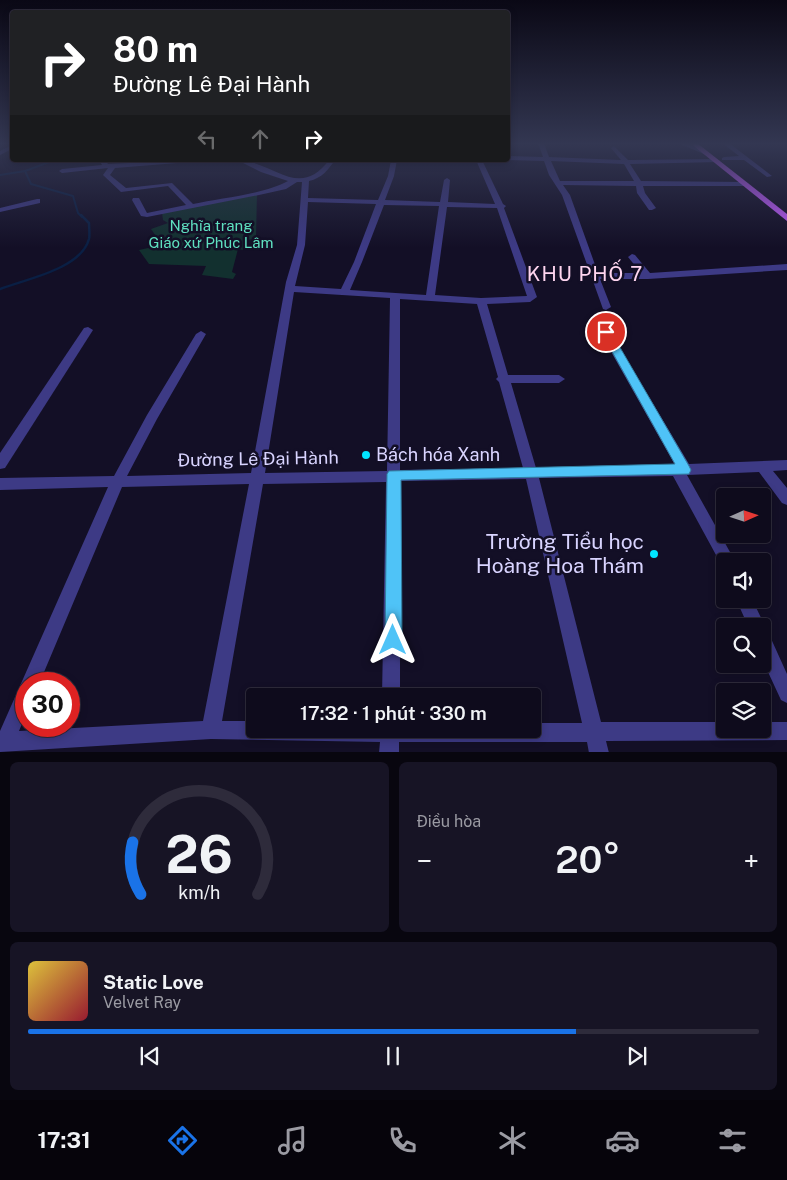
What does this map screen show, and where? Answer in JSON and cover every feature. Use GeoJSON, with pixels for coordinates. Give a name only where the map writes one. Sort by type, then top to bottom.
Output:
{"type":"FeatureCollection","features":[{"type":"Feature","properties":{"kind":"main road"},"geometry":{"type":"LineString","coordinates":[[739,178],[787,218]]}},
{"type":"Feature","properties":{"kind":"main road"},"geometry":{"type":"LineString","coordinates":[[745,178],[787,208]]}},
{"type":"Feature","properties":{"kind":"street"},"geometry":{"type":"LineString","coordinates":[[110,178],[124,190],[170,184],[191,206]]}},
{"type":"Feature","properties":{"kind":"street"},"geometry":{"type":"LineString","coordinates":[[288,178],[300,180]]}},
{"type":"Feature","properties":{"kind":"street"},"geometry":{"type":"LineString","coordinates":[[136,200],[144,214],[147,215],[259,193],[283,187],[306,178]]}},
{"type":"Feature","properties":{"kind":"street"},"geometry":{"type":"LineString","coordinates":[[344,292],[358,262],[390,178]]}},
{"type":"Feature","properties":{"kind":"street"},"geometry":{"type":"LineString","coordinates":[[290,289],[482,301],[523,301],[532,297],[502,206],[488,178]]}},
{"type":"Feature","properties":{"kind":"street"},"geometry":{"type":"LineString","coordinates":[[554,178],[560,183],[580,232],[606,307]]}},
{"type":"Feature","properties":{"kind":"street"},"geometry":{"type":"LineString","coordinates":[[637,178],[640,183],[641,193],[652,208]]}},
{"type":"Feature","properties":{"kind":"street"},"geometry":{"type":"LineString","coordinates":[[211,730],[290,289],[301,245],[304,200],[300,180]]}},
{"type":"Feature","properties":{"kind":"street"},"geometry":{"type":"LineString","coordinates":[[430,298],[447,180]]}},
{"type":"Feature","properties":{"kind":"street"},"geometry":{"type":"LineString","coordinates":[[560,183],[745,184]]}},
{"type":"Feature","properties":{"kind":"street"},"geometry":{"type":"LineString","coordinates":[[304,200],[502,206]]}},
{"type":"Feature","properties":{"kind":"street"},"geometry":{"type":"LineString","coordinates":[[0,210],[37,201]]}},
{"type":"Feature","properties":{"kind":"street"},"geometry":{"type":"LineString","coordinates":[[632,257],[648,276]]}},
{"type":"Feature","properties":{"kind":"street"},"geometry":{"type":"LineString","coordinates":[[595,276],[648,276],[787,266]]}},
{"type":"Feature","properties":{"kind":"street"},"geometry":{"type":"LineString","coordinates":[[391,688],[395,296]]}},
{"type":"Feature","properties":{"kind":"street"},"geometry":{"type":"LineString","coordinates":[[482,301],[502,379],[531,472],[599,752]]}},
{"type":"Feature","properties":{"kind":"street"},"geometry":{"type":"LineString","coordinates":[[0,464],[88,330]]}},
{"type":"Feature","properties":{"kind":"street"},"geometry":{"type":"LineString","coordinates":[[611,330],[606,334],[681,470],[723,553]]}},
{"type":"Feature","properties":{"kind":"street"},"geometry":{"type":"LineString","coordinates":[[35,672],[118,481],[151,418],[202,334]]}},
{"type":"Feature","properties":{"kind":"street"},"geometry":{"type":"LineString","coordinates":[[502,379],[559,380]]}},
{"type":"Feature","properties":{"kind":"street","name":"Đường Lê Đại Hành"},"geometry":{"type":"LineString","coordinates":[[0,484],[394,474],[681,470],[787,465]]}},
{"type":"Feature","properties":{"kind":"street"},"geometry":{"type":"LineString","coordinates":[[762,466],[787,499]]}},
{"type":"Feature","properties":{"kind":"street"},"geometry":{"type":"LineString","coordinates":[[771,658],[787,694]]}},
{"type":"Feature","properties":{"kind":"street"},"geometry":{"type":"LineString","coordinates":[[15,716],[3,742],[211,730],[246,730]]}},
{"type":"Feature","properties":{"kind":"street"},"geometry":{"type":"LineString","coordinates":[[541,732],[786,732]]}},
{"type":"Feature","properties":{"kind":"street"},"geometry":{"type":"LineString","coordinates":[[389,752],[390,738]]}},
{"type":"Feature","properties":{"kind":"green space","name":"Nghĩa trang Giáo xứ Phúc Lâm"},"geometry":{"type":"Polygon","coordinates":[[[257,194],[256,238],[244,241],[243,250],[238,249],[232,272],[236,274],[233,279],[202,275],[206,266],[149,264],[139,250],[162,245],[151,229],[168,223],[163,220],[162,213],[257,194]]]}},
{"type":"Feature","properties":{"kind":"waterway"},"geometry":{"type":"LineString","coordinates":[[28,178],[31,184],[73,196],[78,213],[82,217]]}},
{"type":"Feature","properties":{"kind":"waterway"},"geometry":{"type":"LineString","coordinates":[[0,289],[51,272],[75,258],[84,249],[89,239],[89,223],[81,215]]}},
{"type":"Feature","properties":{"kind":"place","name":"Bách hóa Xanh"},"geometry":{"type":"Point","coordinates":[366,455]}},
{"type":"Feature","properties":{"kind":"place","name":"Trường Tiểu học Hoàng Hoa Thám"},"geometry":{"type":"Point","coordinates":[654,554]}},
{"type":"Feature","properties":{"kind":"district","name":"KHU PHỐ 7"},"geometry":{"type":"Point","coordinates":[585,274]}},
{"type":"Feature","properties":{"kind":"route"},"geometry":{"type":"LineString","coordinates":[[393,640],[394,474],[685,470],[606,332]]}}]}
